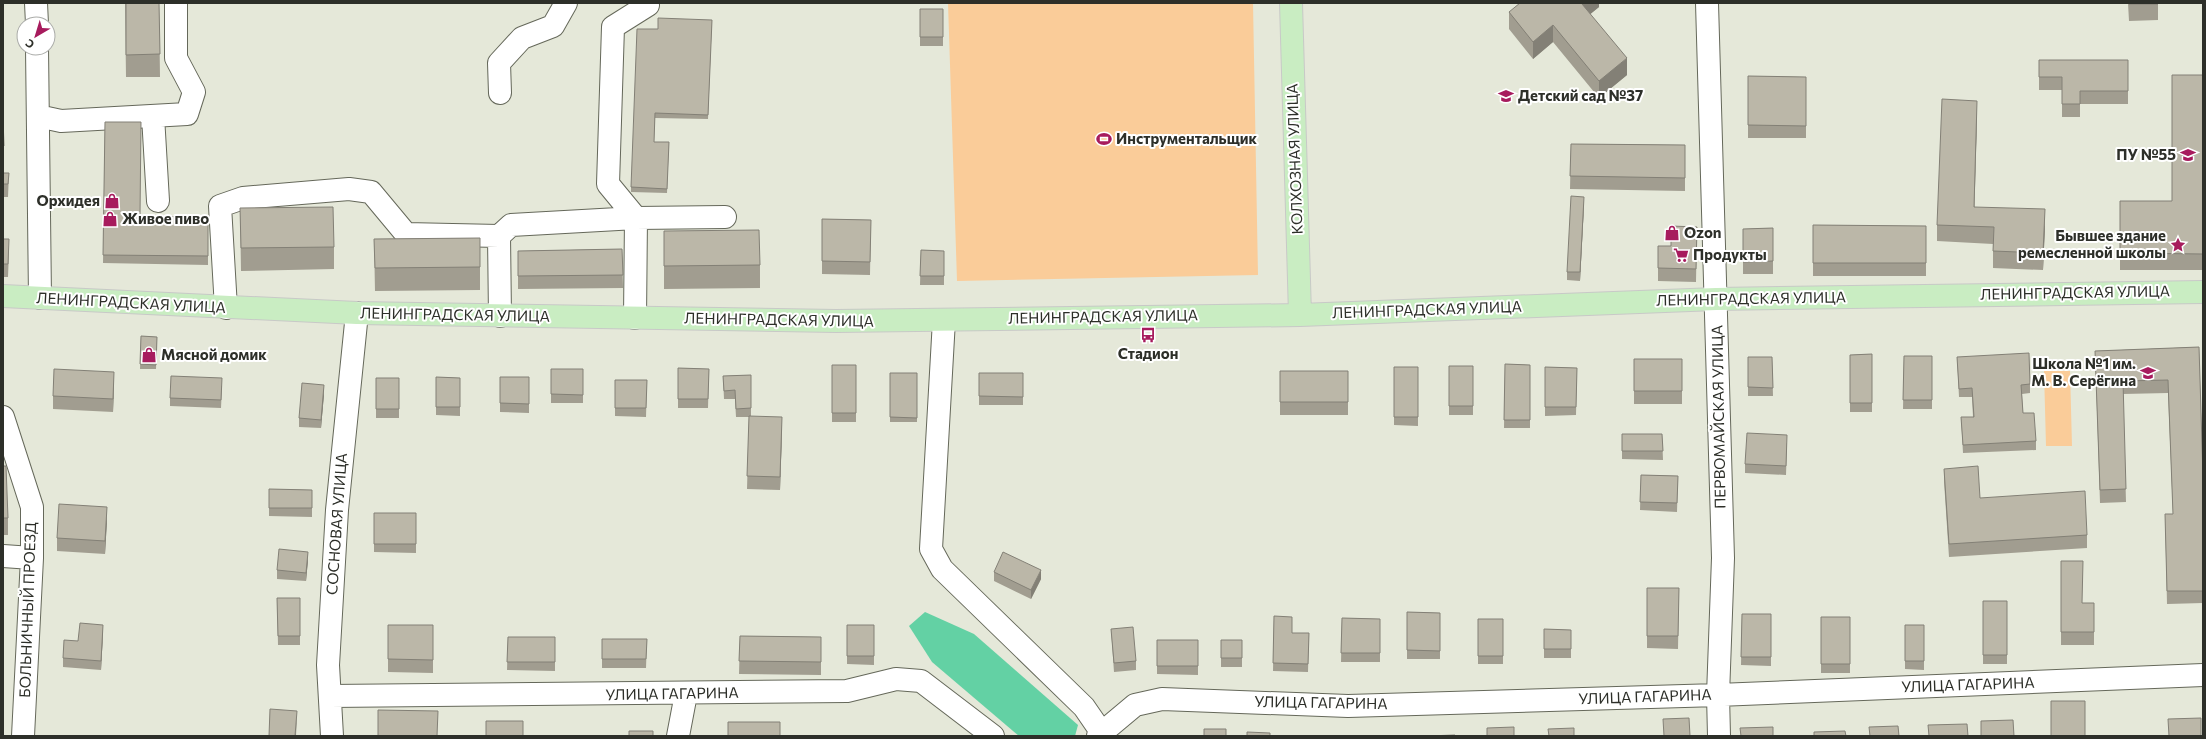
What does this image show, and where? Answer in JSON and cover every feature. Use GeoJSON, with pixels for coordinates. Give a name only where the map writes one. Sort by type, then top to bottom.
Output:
{"type":"FeatureCollection","features":[{"type":"Feature","properties":{"kind":"main road","name":"КОЛХОЗНАЯ УЛИЦА"},"geometry":{"type":"LineString","coordinates":[[1291,3],[1300,315]]}},
{"type":"Feature","properties":{"kind":"main road","name":"ЛЕНИНГРАДСКАЯ УЛИЦА"},"geometry":{"type":"LineString","coordinates":[[3,296],[226,308],[357,313],[836,321],[1300,315],[1716,298],[2203,292]]}},
{"type":"Feature","properties":{"kind":"street"},"geometry":{"type":"LineString","coordinates":[[36,3],[37,16]]}},
{"type":"Feature","properties":{"kind":"street"},"geometry":{"type":"LineString","coordinates":[[38,116],[61,121],[187,114],[194,92],[176,58],[176,3]]}},
{"type":"Feature","properties":{"kind":"street"},"geometry":{"type":"LineString","coordinates":[[500,93],[499,63],[522,38],[553,26],[566,3]]}},
{"type":"Feature","properties":{"kind":"street","name":"ПЕРВОМАЙСКАЯ УЛИЦА"},"geometry":{"type":"LineString","coordinates":[[1707,3],[1723,558],[1718,695],[1719,736]]}},
{"type":"Feature","properties":{"kind":"street"},"geometry":{"type":"LineString","coordinates":[[635,318],[636,218],[608,184],[613,27],[648,5]]}},
{"type":"Feature","properties":{"kind":"street"},"geometry":{"type":"LineString","coordinates":[[35,297],[38,116],[37,56]]}},
{"type":"Feature","properties":{"kind":"street"},"geometry":{"type":"LineString","coordinates":[[153,116],[158,201]]}},
{"type":"Feature","properties":{"kind":"street"},"geometry":{"type":"LineString","coordinates":[[226,308],[220,206],[242,198],[349,189],[371,192],[406,234],[499,236],[511,225],[636,218],[725,216]]}},
{"type":"Feature","properties":{"kind":"street"},"geometry":{"type":"LineString","coordinates":[[499,236],[500,316]]}},
{"type":"Feature","properties":{"kind":"street"},"geometry":{"type":"LineString","coordinates":[[3,296],[3,302]]}},
{"type":"Feature","properties":{"kind":"street","name":"СОСНОВАЯ УЛИЦА"},"geometry":{"type":"LineString","coordinates":[[332,736],[328,665],[337,510],[357,313]]}},
{"type":"Feature","properties":{"kind":"street"},"geometry":{"type":"LineString","coordinates":[[944,320],[931,549],[942,569],[1084,707],[1101,734]]}},
{"type":"Feature","properties":{"kind":"street","name":"БОЛЬНИЧНЫЙ ПРОЕЗД"},"geometry":{"type":"LineString","coordinates":[[3,416],[32,507],[32,558],[23,736]]}},
{"type":"Feature","properties":{"kind":"street"},"geometry":{"type":"LineString","coordinates":[[3,556],[32,558]]}},
{"type":"Feature","properties":{"kind":"street","name":"УЛИЦА ГАГАРИНА"},"geometry":{"type":"LineString","coordinates":[[1101,734],[1135,705],[1162,699],[1348,706],[1718,695],[2203,675]]}},
{"type":"Feature","properties":{"kind":"street","name":"УЛИЦА ГАГАРИНА"},"geometry":{"type":"LineString","coordinates":[[330,696],[686,694],[847,691],[896,679],[921,681],[993,736]]}},
{"type":"Feature","properties":{"kind":"street"},"geometry":{"type":"LineString","coordinates":[[678,736],[686,694]]}},
{"type":"Feature","properties":{"kind":"shaded area","name":"Инструментальщик"},"geometry":{"type":"Polygon","coordinates":[[[948,3],[1253,3],[1258,275],[957,281],[948,3]]]}},
{"type":"Feature","properties":{"kind":"shaded area"},"geometry":{"type":"Polygon","coordinates":[[[2044,371],[2070,371],[2072,446],[2046,446],[2044,371]]]}},
{"type":"Feature","properties":{"kind":"shaded area"},"geometry":{"type":"Polygon","coordinates":[[[925,612],[974,634],[1078,725],[1075,736],[1019,736],[932,662],[909,626],[925,612]]]}},
{"type":"Feature","properties":{"kind":"building"},"geometry":{"type":"Polygon","coordinates":[[[126,3],[159,3],[160,54],[126,55],[126,3]]]}},
{"type":"Feature","properties":{"kind":"building"},"geometry":{"type":"Polygon","coordinates":[[[1520,3],[1583,3],[1582,4],[1627,58],[1599,81],[1553,25],[1533,42],[1509,12],[1520,3]]]}},
{"type":"Feature","properties":{"kind":"building"},"geometry":{"type":"Polygon","coordinates":[[[2128,3],[2158,3],[2158,4],[2129,4],[2128,3]]]}},
{"type":"Feature","properties":{"kind":"building"},"geometry":{"type":"Polygon","coordinates":[[[920,9],[943,9],[943,37],[920,37],[920,9]]]}},
{"type":"Feature","properties":{"kind":"building"},"geometry":{"type":"Polygon","coordinates":[[[658,18],[712,20],[708,115],[655,113],[654,142],[669,142],[667,189],[631,187],[637,29],[658,29],[658,18]]]}},
{"type":"Feature","properties":{"kind":"building"},"geometry":{"type":"Polygon","coordinates":[[[2039,60],[2128,60],[2128,91],[2080,91],[2080,104],[2062,104],[2062,77],[2039,77],[2039,60]]]}},
{"type":"Feature","properties":{"kind":"building","name":"ПУ №55"},"geometry":{"type":"Polygon","coordinates":[[[2172,75],[2203,75],[2203,254],[2120,253],[2120,201],[2172,201],[2172,75]]]}},
{"type":"Feature","properties":{"kind":"building"},"geometry":{"type":"Polygon","coordinates":[[[1748,76],[1806,77],[1806,126],[1748,125],[1748,76]]]}},
{"type":"Feature","properties":{"kind":"building"},"geometry":{"type":"Polygon","coordinates":[[[1942,99],[1977,101],[1974,207],[2045,209],[2043,253],[1993,251],[1994,227],[1937,225],[1942,99]]]}},
{"type":"Feature","properties":{"kind":"building"},"geometry":{"type":"Polygon","coordinates":[[[3,118],[4,146],[3,146],[3,118]]]}},
{"type":"Feature","properties":{"kind":"building"},"geometry":{"type":"Polygon","coordinates":[[[105,122],[141,122],[140,216],[208,217],[208,256],[103,255],[105,122]]]}},
{"type":"Feature","properties":{"kind":"building"},"geometry":{"type":"Polygon","coordinates":[[[1571,144],[1685,145],[1685,178],[1570,176],[1571,144]]]}},
{"type":"Feature","properties":{"kind":"building"},"geometry":{"type":"Polygon","coordinates":[[[3,173],[9,173],[8,184],[3,184],[3,173]]]}},
{"type":"Feature","properties":{"kind":"building"},"geometry":{"type":"Polygon","coordinates":[[[1571,196],[1584,197],[1580,272],[1567,272],[1571,196]]]}},
{"type":"Feature","properties":{"kind":"building"},"geometry":{"type":"Polygon","coordinates":[[[333,207],[334,247],[241,248],[240,208],[333,207]]]}},
{"type":"Feature","properties":{"kind":"building"},"geometry":{"type":"Polygon","coordinates":[[[822,219],[871,220],[870,262],[822,261],[822,219]]]}},
{"type":"Feature","properties":{"kind":"building"},"geometry":{"type":"Polygon","coordinates":[[[1813,225],[1926,226],[1926,263],[1813,263],[1813,225]]]}},
{"type":"Feature","properties":{"kind":"building"},"geometry":{"type":"Polygon","coordinates":[[[1671,226],[1697,227],[1696,269],[1658,268],[1658,246],[1671,246],[1671,226]]]}},
{"type":"Feature","properties":{"kind":"building"},"geometry":{"type":"Polygon","coordinates":[[[1773,228],[1773,261],[1743,262],[1743,229],[1773,228]]]}},
{"type":"Feature","properties":{"kind":"building"},"geometry":{"type":"Polygon","coordinates":[[[759,230],[760,265],[664,266],[664,231],[759,230]]]}},
{"type":"Feature","properties":{"kind":"building"},"geometry":{"type":"Polygon","coordinates":[[[480,238],[480,267],[375,268],[374,239],[480,238]]]}},
{"type":"Feature","properties":{"kind":"building"},"geometry":{"type":"Polygon","coordinates":[[[3,239],[9,239],[8,264],[3,264],[3,239]]]}},
{"type":"Feature","properties":{"kind":"building"},"geometry":{"type":"Polygon","coordinates":[[[622,249],[623,275],[518,276],[518,251],[622,249]]]}},
{"type":"Feature","properties":{"kind":"building"},"geometry":{"type":"Polygon","coordinates":[[[921,250],[944,251],[944,276],[920,276],[921,250]]]}},
{"type":"Feature","properties":{"kind":"building","name":"Мясной домик"},"geometry":{"type":"Polygon","coordinates":[[[141,336],[157,337],[156,365],[140,364],[141,336]]]}},
{"type":"Feature","properties":{"kind":"building"},"geometry":{"type":"Polygon","coordinates":[[[2199,347],[2203,477],[2203,591],[2167,591],[2165,514],[2173,514],[2168,380],[2123,381],[2126,489],[2100,490],[2095,351],[2199,347]]]}},
{"type":"Feature","properties":{"kind":"building"},"geometry":{"type":"Polygon","coordinates":[[[2029,353],[2030,384],[2021,385],[2023,413],[2034,413],[2036,441],[1963,445],[1961,417],[1974,417],[1972,388],[1959,389],[1957,357],[2029,353]]]}},
{"type":"Feature","properties":{"kind":"building"},"geometry":{"type":"Polygon","coordinates":[[[1872,354],[1872,403],[1850,403],[1850,355],[1872,354]]]}},
{"type":"Feature","properties":{"kind":"building"},"geometry":{"type":"Polygon","coordinates":[[[1904,356],[1932,356],[1932,400],[1903,400],[1904,356]]]}},
{"type":"Feature","properties":{"kind":"building"},"geometry":{"type":"Polygon","coordinates":[[[1748,357],[1772,357],[1773,388],[1748,387],[1748,357]]]}},
{"type":"Feature","properties":{"kind":"building"},"geometry":{"type":"Polygon","coordinates":[[[1634,359],[1682,359],[1682,391],[1634,391],[1634,359]]]}},
{"type":"Feature","properties":{"kind":"building"},"geometry":{"type":"Polygon","coordinates":[[[1505,364],[1530,365],[1530,420],[1504,420],[1505,364]]]}},
{"type":"Feature","properties":{"kind":"building"},"geometry":{"type":"Polygon","coordinates":[[[832,365],[856,365],[856,413],[832,413],[832,365]]]}},
{"type":"Feature","properties":{"kind":"building"},"geometry":{"type":"Polygon","coordinates":[[[1449,366],[1473,366],[1473,406],[1449,406],[1449,366]]]}},
{"type":"Feature","properties":{"kind":"building"},"geometry":{"type":"Polygon","coordinates":[[[1394,367],[1418,367],[1418,417],[1394,417],[1394,367]]]}},
{"type":"Feature","properties":{"kind":"building"},"geometry":{"type":"Polygon","coordinates":[[[1545,367],[1577,368],[1576,407],[1545,407],[1545,367]]]}},
{"type":"Feature","properties":{"kind":"building"},"geometry":{"type":"Polygon","coordinates":[[[678,368],[709,369],[708,399],[678,399],[678,368]]]}},
{"type":"Feature","properties":{"kind":"building"},"geometry":{"type":"Polygon","coordinates":[[[54,369],[114,372],[113,399],[53,396],[54,369]]]}},
{"type":"Feature","properties":{"kind":"building"},"geometry":{"type":"Polygon","coordinates":[[[551,369],[583,369],[583,395],[551,394],[551,369]]]}},
{"type":"Feature","properties":{"kind":"building"},"geometry":{"type":"Polygon","coordinates":[[[1280,371],[1348,371],[1348,402],[1280,402],[1280,371]]]}},
{"type":"Feature","properties":{"kind":"building"},"geometry":{"type":"Polygon","coordinates":[[[890,373],[917,373],[917,418],[890,417],[890,373]]]}},
{"type":"Feature","properties":{"kind":"building"},"geometry":{"type":"Polygon","coordinates":[[[979,373],[1023,373],[1023,397],[979,396],[979,373]]]}},
{"type":"Feature","properties":{"kind":"building"},"geometry":{"type":"Polygon","coordinates":[[[751,375],[751,408],[736,409],[735,390],[724,391],[723,376],[751,375]]]}},
{"type":"Feature","properties":{"kind":"building"},"geometry":{"type":"Polygon","coordinates":[[[171,376],[222,378],[221,400],[170,398],[171,376]]]}},
{"type":"Feature","properties":{"kind":"building"},"geometry":{"type":"Polygon","coordinates":[[[436,377],[460,378],[460,407],[436,407],[436,377]]]}},
{"type":"Feature","properties":{"kind":"building"},"geometry":{"type":"Polygon","coordinates":[[[500,377],[529,377],[529,404],[500,403],[500,377]]]}},
{"type":"Feature","properties":{"kind":"building"},"geometry":{"type":"Polygon","coordinates":[[[376,378],[399,378],[399,409],[376,409],[376,378]]]}},
{"type":"Feature","properties":{"kind":"building"},"geometry":{"type":"Polygon","coordinates":[[[615,380],[647,380],[646,408],[615,408],[615,380]]]}},
{"type":"Feature","properties":{"kind":"building"},"geometry":{"type":"Polygon","coordinates":[[[302,383],[324,385],[321,420],[299,418],[302,383]]]}},
{"type":"Feature","properties":{"kind":"building"},"geometry":{"type":"Polygon","coordinates":[[[749,416],[782,417],[780,477],[747,476],[749,416]]]}},
{"type":"Feature","properties":{"kind":"building"},"geometry":{"type":"Polygon","coordinates":[[[1747,433],[1787,435],[1786,466],[1745,464],[1747,433]]]}},
{"type":"Feature","properties":{"kind":"building"},"geometry":{"type":"Polygon","coordinates":[[[1622,434],[1662,434],[1663,451],[1622,451],[1622,434]]]}},
{"type":"Feature","properties":{"kind":"building"},"geometry":{"type":"Polygon","coordinates":[[[3,466],[6,466],[8,518],[3,518],[3,466]]]}},
{"type":"Feature","properties":{"kind":"building"},"geometry":{"type":"Polygon","coordinates":[[[1978,466],[1980,498],[2085,491],[2087,535],[1949,544],[1944,469],[1978,466]]]}},
{"type":"Feature","properties":{"kind":"building"},"geometry":{"type":"Polygon","coordinates":[[[1641,475],[1678,476],[1677,503],[1640,502],[1641,475]]]}},
{"type":"Feature","properties":{"kind":"building"},"geometry":{"type":"Polygon","coordinates":[[[269,489],[312,490],[312,508],[269,508],[269,489]]]}},
{"type":"Feature","properties":{"kind":"building"},"geometry":{"type":"Polygon","coordinates":[[[59,504],[107,507],[105,541],[57,538],[59,504]]]}},
{"type":"Feature","properties":{"kind":"building"},"geometry":{"type":"Polygon","coordinates":[[[374,513],[416,513],[416,544],[374,544],[374,513]]]}},
{"type":"Feature","properties":{"kind":"building"},"geometry":{"type":"Polygon","coordinates":[[[279,549],[308,552],[306,573],[277,570],[279,549]]]}},
{"type":"Feature","properties":{"kind":"building"},"geometry":{"type":"Polygon","coordinates":[[[1003,552],[1041,570],[1031,590],[994,572],[1003,552]]]}},
{"type":"Feature","properties":{"kind":"building"},"geometry":{"type":"Polygon","coordinates":[[[2061,561],[2083,561],[2082,603],[2094,603],[2094,632],[2061,632],[2061,561]]]}},
{"type":"Feature","properties":{"kind":"building"},"geometry":{"type":"Polygon","coordinates":[[[1647,588],[1679,588],[1678,636],[1647,636],[1647,588]]]}},
{"type":"Feature","properties":{"kind":"building"},"geometry":{"type":"Polygon","coordinates":[[[277,598],[300,598],[300,636],[278,636],[277,598]]]}},
{"type":"Feature","properties":{"kind":"building"},"geometry":{"type":"Polygon","coordinates":[[[1983,601],[2007,601],[2007,655],[1983,655],[1983,601]]]}},
{"type":"Feature","properties":{"kind":"building"},"geometry":{"type":"Polygon","coordinates":[[[1407,612],[1440,613],[1440,651],[1407,650],[1407,612]]]}},
{"type":"Feature","properties":{"kind":"building"},"geometry":{"type":"Polygon","coordinates":[[[1742,614],[1771,614],[1771,657],[1741,657],[1742,614]]]}},
{"type":"Feature","properties":{"kind":"building"},"geometry":{"type":"Polygon","coordinates":[[[1274,616],[1292,617],[1292,633],[1309,633],[1308,664],[1273,663],[1274,616]]]}},
{"type":"Feature","properties":{"kind":"building"},"geometry":{"type":"Polygon","coordinates":[[[1821,617],[1850,617],[1850,664],[1821,664],[1821,617]]]}},
{"type":"Feature","properties":{"kind":"building"},"geometry":{"type":"Polygon","coordinates":[[[1342,618],[1380,619],[1380,653],[1341,653],[1342,618]]]}},
{"type":"Feature","properties":{"kind":"building"},"geometry":{"type":"Polygon","coordinates":[[[1478,619],[1503,619],[1503,656],[1478,656],[1478,619]]]}},
{"type":"Feature","properties":{"kind":"building"},"geometry":{"type":"Polygon","coordinates":[[[80,623],[103,625],[101,661],[63,658],[64,640],[78,641],[80,623]]]}},
{"type":"Feature","properties":{"kind":"building"},"geometry":{"type":"Polygon","coordinates":[[[388,625],[433,625],[433,660],[388,659],[388,625]]]}},
{"type":"Feature","properties":{"kind":"building"},"geometry":{"type":"Polygon","coordinates":[[[847,625],[874,625],[874,656],[847,656],[847,625]]]}},
{"type":"Feature","properties":{"kind":"building"},"geometry":{"type":"Polygon","coordinates":[[[1905,625],[1924,625],[1924,661],[1905,661],[1905,625]]]}},
{"type":"Feature","properties":{"kind":"building"},"geometry":{"type":"Polygon","coordinates":[[[1133,627],[1136,661],[1114,663],[1111,629],[1133,627]]]}},
{"type":"Feature","properties":{"kind":"building"},"geometry":{"type":"Polygon","coordinates":[[[1544,629],[1571,630],[1571,649],[1544,649],[1544,629]]]}},
{"type":"Feature","properties":{"kind":"building"},"geometry":{"type":"Polygon","coordinates":[[[740,636],[821,637],[821,662],[739,661],[740,636]]]}},
{"type":"Feature","properties":{"kind":"building"},"geometry":{"type":"Polygon","coordinates":[[[508,637],[555,637],[555,662],[507,662],[508,637]]]}},
{"type":"Feature","properties":{"kind":"building"},"geometry":{"type":"Polygon","coordinates":[[[602,639],[647,639],[646,659],[602,659],[602,639]]]}},
{"type":"Feature","properties":{"kind":"building"},"geometry":{"type":"Polygon","coordinates":[[[1157,640],[1198,640],[1198,666],[1157,666],[1157,640]]]}},
{"type":"Feature","properties":{"kind":"building"},"geometry":{"type":"Polygon","coordinates":[[[1221,640],[1242,640],[1242,658],[1221,658],[1221,640]]]}},
{"type":"Feature","properties":{"kind":"building"},"geometry":{"type":"Polygon","coordinates":[[[2051,701],[2085,701],[2085,736],[2051,736],[2051,701]]]}},
{"type":"Feature","properties":{"kind":"building"},"geometry":{"type":"Polygon","coordinates":[[[270,709],[297,711],[295,736],[269,736],[270,709]]]}},
{"type":"Feature","properties":{"kind":"building"},"geometry":{"type":"Polygon","coordinates":[[[378,710],[438,711],[437,736],[378,736],[378,710]]]}},
{"type":"Feature","properties":{"kind":"building"},"geometry":{"type":"Polygon","coordinates":[[[1689,718],[1690,736],[1664,736],[1663,719],[1689,718]]]}},
{"type":"Feature","properties":{"kind":"building"},"geometry":{"type":"Polygon","coordinates":[[[2201,718],[2201,736],[2169,736],[2168,719],[2201,718]]]}},
{"type":"Feature","properties":{"kind":"building"},"geometry":{"type":"Polygon","coordinates":[[[2013,720],[2014,736],[1981,736],[1981,721],[2013,720]]]}},
{"type":"Feature","properties":{"kind":"building"},"geometry":{"type":"Polygon","coordinates":[[[486,721],[523,721],[523,736],[486,736],[486,721]]]}},
{"type":"Feature","properties":{"kind":"building"},"geometry":{"type":"Polygon","coordinates":[[[728,722],[780,722],[780,736],[728,736],[728,722]]]}},
{"type":"Feature","properties":{"kind":"building"},"geometry":{"type":"Polygon","coordinates":[[[1967,724],[1968,736],[1929,736],[1928,725],[1967,724]]]}},
{"type":"Feature","properties":{"kind":"building"},"geometry":{"type":"Polygon","coordinates":[[[1898,726],[1899,736],[1870,736],[1869,727],[1898,726]]]}},
{"type":"Feature","properties":{"kind":"building"},"geometry":{"type":"Polygon","coordinates":[[[1514,727],[1514,736],[1487,736],[1487,728],[1514,727]]]}},
{"type":"Feature","properties":{"kind":"building"},"geometry":{"type":"Polygon","coordinates":[[[1773,727],[1773,736],[1741,736],[1740,728],[1773,727]]]}},
{"type":"Feature","properties":{"kind":"building"},"geometry":{"type":"Polygon","coordinates":[[[1574,728],[1574,736],[1549,736],[1548,729],[1574,728]]]}},
{"type":"Feature","properties":{"kind":"building"},"geometry":{"type":"Polygon","coordinates":[[[1204,729],[1226,729],[1226,736],[1204,736],[1204,729]]]}},
{"type":"Feature","properties":{"kind":"building"},"geometry":{"type":"Polygon","coordinates":[[[629,731],[653,731],[653,736],[629,736],[629,731]]]}},
{"type":"Feature","properties":{"kind":"building"},"geometry":{"type":"Polygon","coordinates":[[[1845,731],[1846,736],[1814,736],[1814,732],[1845,731]]]}},
{"type":"Feature","properties":{"kind":"building"},"geometry":{"type":"Polygon","coordinates":[[[1247,732],[1270,733],[1270,736],[1247,736],[1247,732]]]}},
{"type":"Feature","properties":{"kind":"building"},"geometry":{"type":"Polygon","coordinates":[[[1455,735],[1455,736],[1427,736],[1455,735]]]}},
{"type":"Feature","properties":{"kind":"place","name":"Детский сад №37"},"geometry":{"type":"Point","coordinates":[1506,96]}},
{"type":"Feature","properties":{"kind":"place","name":"Инструментальщик"},"geometry":{"type":"Point","coordinates":[1104,139]}},
{"type":"Feature","properties":{"kind":"place","name":"ПУ №55"},"geometry":{"type":"Point","coordinates":[2188,155]}},
{"type":"Feature","properties":{"kind":"place","name":"Орхидея"},"geometry":{"type":"Point","coordinates":[112,201]}},
{"type":"Feature","properties":{"kind":"place","name":"Живое пиво"},"geometry":{"type":"Point","coordinates":[110,219]}},
{"type":"Feature","properties":{"kind":"place","name":"Ozon"},"geometry":{"type":"Point","coordinates":[1672,233]}},
{"type":"Feature","properties":{"kind":"place","name":"Бывшее здание ремесленной школы"},"geometry":{"type":"Point","coordinates":[2178,245]}},
{"type":"Feature","properties":{"kind":"place","name":"Продукты"},"geometry":{"type":"Point","coordinates":[1681,255]}},
{"type":"Feature","properties":{"kind":"place","name":"Стадион"},"geometry":{"type":"Point","coordinates":[1148,335]}},
{"type":"Feature","properties":{"kind":"place","name":"Мясной домик"},"geometry":{"type":"Point","coordinates":[149,355]}},
{"type":"Feature","properties":{"kind":"place","name":"Школа №1 им. М. В. Серёгина"},"geometry":{"type":"Point","coordinates":[2148,373]}}]}
